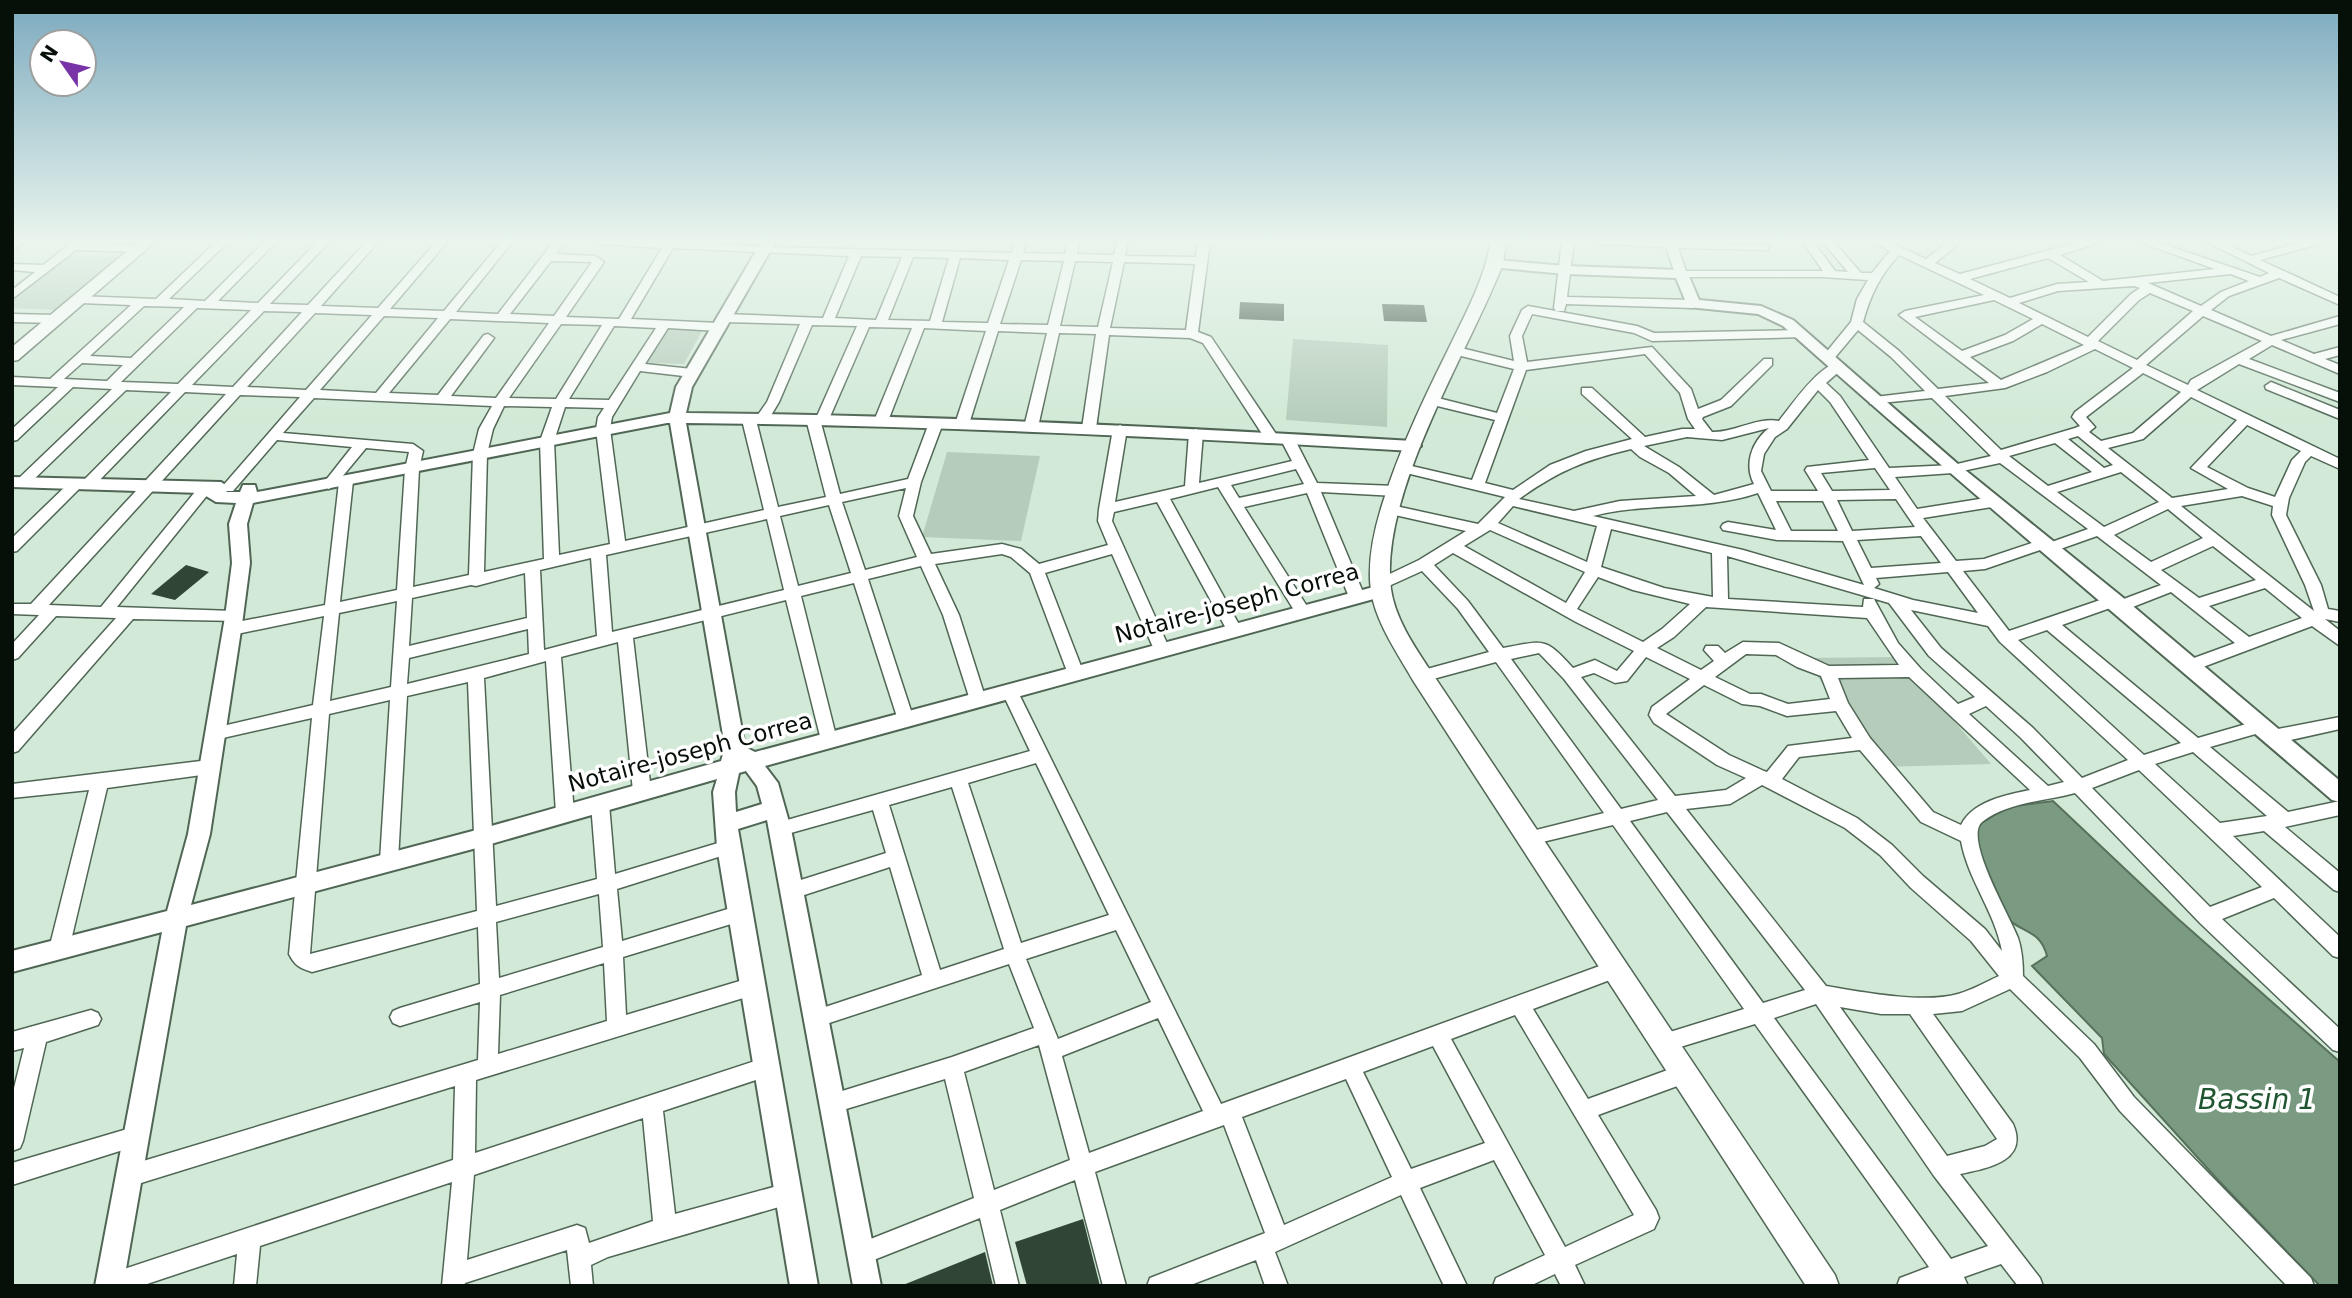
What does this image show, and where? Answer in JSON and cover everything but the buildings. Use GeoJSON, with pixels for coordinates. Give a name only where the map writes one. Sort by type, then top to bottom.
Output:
{"type":"FeatureCollection","features":[{"type":"Feature","properties":{"kind":"main road"},"geometry":{"type":"LineString","coordinates":[[12,356],[78,302]]}},
{"type":"Feature","properties":{"kind":"main road"},"geometry":{"type":"LineString","coordinates":[[1479,302],[1413,446],[1396,491],[1383,544],[1380,588],[1390,618],[1422,676],[1824,1286]]}},
{"type":"Feature","properties":{"kind":"street"},"geometry":{"type":"LineString","coordinates":[[119,302],[557,320],[665,323],[827,322],[1192,334],[1207,340],[1300,464],[1357,597]]}},
{"type":"Feature","properties":{"kind":"street"},"geometry":{"type":"LineString","coordinates":[[18,482],[117,385],[134,362],[204,302]]}},
{"type":"Feature","properties":{"kind":"street"},"geometry":{"type":"LineString","coordinates":[[12,547],[80,485],[268,302]]}},
{"type":"Feature","properties":{"kind":"street"},"geometry":{"type":"LineString","coordinates":[[35,610],[321,302]]}},
{"type":"Feature","properties":{"kind":"street"},"geometry":{"type":"LineString","coordinates":[[105,612],[215,491],[254,458],[393,302]]}},
{"type":"Feature","properties":{"kind":"street"},"geometry":{"type":"LineString","coordinates":[[379,397],[460,302]]}},
{"type":"Feature","properties":{"kind":"street"},"geometry":{"type":"LineString","coordinates":[[501,318],[514,302]]}},
{"type":"Feature","properties":{"kind":"street"},"geometry":{"type":"LineString","coordinates":[[476,581],[480,454],[486,429],[500,402],[570,302]]}},
{"type":"Feature","properties":{"kind":"street"},"geometry":{"type":"LineString","coordinates":[[552,564],[547,441],[560,403],[630,302]]}},
{"type":"Feature","properties":{"kind":"street"},"geometry":{"type":"LineString","coordinates":[[734,302],[692,373],[682,394],[677,418],[739,759],[724,800],[727,835],[804,1286]]}},
{"type":"Feature","properties":{"kind":"street"},"geometry":{"type":"LineString","coordinates":[[827,322],[836,302]]}},
{"type":"Feature","properties":{"kind":"street"},"geometry":{"type":"LineString","coordinates":[[880,325],[889,302]]}},
{"type":"Feature","properties":{"kind":"street"},"geometry":{"type":"LineString","coordinates":[[935,326],[942,302]]}},
{"type":"Feature","properties":{"kind":"street"},"geometry":{"type":"LineString","coordinates":[[962,424],[1002,302]]}},
{"type":"Feature","properties":{"kind":"street"},"geometry":{"type":"LineString","coordinates":[[1031,427],[1059,302]]}},
{"type":"Feature","properties":{"kind":"street"},"geometry":{"type":"LineString","coordinates":[[1089,428],[1110,302]]}},
{"type":"Feature","properties":{"kind":"street"},"geometry":{"type":"LineString","coordinates":[[1192,334],[1196,302]]}},
{"type":"Feature","properties":{"kind":"street"},"geometry":{"type":"LineString","coordinates":[[1558,314],[1562,302]]}},
{"type":"Feature","properties":{"kind":"street"},"geometry":{"type":"LineString","coordinates":[[1614,302],[1693,304],[1761,310],[1788,323],[1953,470],[2117,604],[2340,794]]}},
{"type":"Feature","properties":{"kind":"street"},"geometry":{"type":"LineString","coordinates":[[1785,534],[1755,471],[1760,446],[1770,434],[1782,426],[1833,362],[1857,323],[1862,302]]}},
{"type":"Feature","properties":{"kind":"street"},"geometry":{"type":"LineString","coordinates":[[1969,302],[1905,315],[2000,385]]}},
{"type":"Feature","properties":{"kind":"street"},"geometry":{"type":"LineString","coordinates":[[2007,303],[2012,302]]}},
{"type":"Feature","properties":{"kind":"street"},"geometry":{"type":"LineString","coordinates":[[1875,401],[2000,385],[2043,369],[2092,344],[2131,302]]}},
{"type":"Feature","properties":{"kind":"street"},"geometry":{"type":"LineString","coordinates":[[2180,302],[2340,370]]}},
{"type":"Feature","properties":{"kind":"street"},"geometry":{"type":"LineString","coordinates":[[2046,794],[1913,671],[1872,613],[1869,586],[1849,537],[1812,470],[1953,470],[2080,431],[2088,427],[2080,415],[2140,367],[2184,324],[2215,302]]}},
{"type":"Feature","properties":{"kind":"street"},"geometry":{"type":"LineString","coordinates":[[54,382],[140,303]]}},
{"type":"Feature","properties":{"kind":"street"},"geometry":{"type":"LineString","coordinates":[[2007,303],[2335,463],[2339,448]]}},
{"type":"Feature","properties":{"kind":"street"},"geometry":{"type":"LineString","coordinates":[[1477,485],[1521,367],[1516,341],[1526,312],[1532,310],[1558,314],[1637,330],[1652,337],[1801,334]]}},
{"type":"Feature","properties":{"kind":"street"},"geometry":{"type":"LineString","coordinates":[[12,318],[57,319]]}},
{"type":"Feature","properties":{"kind":"street"},"geometry":{"type":"LineString","coordinates":[[1961,356],[2009,338],[2040,320]]}},
{"type":"Feature","properties":{"kind":"street"},"geometry":{"type":"LineString","coordinates":[[2098,446],[2137,436],[2196,383],[2282,335],[2338,321]]}},
{"type":"Feature","properties":{"kind":"street"},"geometry":{"type":"LineString","coordinates":[[618,546],[603,429],[611,404],[665,323]]}},
{"type":"Feature","properties":{"kind":"street"},"geometry":{"type":"LineString","coordinates":[[755,419],[773,402],[807,323]]}},
{"type":"Feature","properties":{"kind":"street"},"geometry":{"type":"LineString","coordinates":[[1857,323],[1895,354],[2000,456],[2248,645]]}},
{"type":"Feature","properties":{"kind":"street"},"geometry":{"type":"LineString","coordinates":[[864,324],[817,419],[834,499],[906,720]]}},
{"type":"Feature","properties":{"kind":"street"},"geometry":{"type":"LineString","coordinates":[[881,421],[919,326]]}},
{"type":"Feature","properties":{"kind":"street"},"geometry":{"type":"LineString","coordinates":[[441,400],[488,338]]}},
{"type":"Feature","properties":{"kind":"street"},"geometry":{"type":"LineString","coordinates":[[1457,351],[1521,367],[1648,351],[1686,392],[1695,419],[1704,432]]}},
{"type":"Feature","properties":{"kind":"street"},"geometry":{"type":"LineString","coordinates":[[2312,359],[2340,351]]}},
{"type":"Feature","properties":{"kind":"street"},"geometry":{"type":"LineString","coordinates":[[81,359],[134,362]]}},
{"type":"Feature","properties":{"kind":"street"},"geometry":{"type":"LineString","coordinates":[[2238,359],[2340,398]]}},
{"type":"Feature","properties":{"kind":"street"},"geometry":{"type":"LineString","coordinates":[[1695,419],[1698,414],[1726,403],[1768,362]]}},
{"type":"Feature","properties":{"kind":"street"},"geometry":{"type":"LineString","coordinates":[[635,367],[692,373]]}},
{"type":"Feature","properties":{"kind":"street"},"geometry":{"type":"LineString","coordinates":[[12,381],[441,400],[611,404]]}},
{"type":"Feature","properties":{"kind":"street"},"geometry":{"type":"LineString","coordinates":[[1817,382],[1835,399],[1916,514],[1925,531],[2006,638],[2216,831],[2340,950]]}},
{"type":"Feature","properties":{"kind":"street"},"geometry":{"type":"LineString","coordinates":[[12,438],[70,383]]}},
{"type":"Feature","properties":{"kind":"street"},"geometry":{"type":"LineString","coordinates":[[2271,386],[2340,415]]}},
{"type":"Feature","properties":{"kind":"street"},"geometry":{"type":"LineString","coordinates":[[1587,391],[1619,418],[1645,454],[1674,470],[1708,499]]}},
{"type":"Feature","properties":{"kind":"street"},"geometry":{"type":"LineString","coordinates":[[1434,401],[1503,418]]}},
{"type":"Feature","properties":{"kind":"street"},"geometry":{"type":"LineString","coordinates":[[18,482],[285,494],[603,429],[677,418],[817,419],[1120,429],[1413,446]]}},
{"type":"Feature","properties":{"kind":"street"},"geometry":{"type":"LineString","coordinates":[[755,419],[774,512],[829,740]]}},
{"type":"Feature","properties":{"kind":"street"},"geometry":{"type":"LineString","coordinates":[[2245,419],[2198,468],[2243,491],[2281,504]]}},
{"type":"Feature","properties":{"kind":"street"},"geometry":{"type":"LineString","coordinates":[[1722,436],[1764,422],[1782,426]]}},
{"type":"Feature","properties":{"kind":"street"},"geometry":{"type":"LineString","coordinates":[[936,423],[914,482],[906,516],[951,615],[978,700]]}},
{"type":"Feature","properties":{"kind":"street"},"geometry":{"type":"LineString","coordinates":[[1120,429],[1105,521],[1162,650]]}},
{"type":"Feature","properties":{"kind":"street"},"geometry":{"type":"LineString","coordinates":[[2080,431],[2212,540],[2318,616],[2340,640]]}},
{"type":"Feature","properties":{"kind":"street"},"geometry":{"type":"LineString","coordinates":[[1380,588],[1484,527],[1512,498],[1555,468],[1591,454],[1682,433],[1704,432],[1760,446]]}},
{"type":"Feature","properties":{"kind":"street"},"geometry":{"type":"LineString","coordinates":[[1192,489],[1196,433]]}},
{"type":"Feature","properties":{"kind":"street"},"geometry":{"type":"LineString","coordinates":[[273,436],[413,447],[416,451],[412,468],[389,861]]}},
{"type":"Feature","properties":{"kind":"street"},"geometry":{"type":"LineString","coordinates":[[2058,438],[2102,473]]}},
{"type":"Feature","properties":{"kind":"street"},"geometry":{"type":"LineString","coordinates":[[362,444],[337,483],[332,610],[299,954],[303,960],[312,962],[608,884],[727,835],[778,819],[879,800],[1041,755]]}},
{"type":"Feature","properties":{"kind":"street"},"geometry":{"type":"LineString","coordinates":[[2309,450],[2299,460],[2278,515],[2313,585],[2318,616]]}},
{"type":"Feature","properties":{"kind":"street"},"geometry":{"type":"LineString","coordinates":[[254,458],[238,524],[241,563],[199,834],[176,919],[109,1285],[249,1241],[767,1067]]}},
{"type":"Feature","properties":{"kind":"street"},"geometry":{"type":"LineString","coordinates":[[1105,509],[1300,464]]}},
{"type":"Feature","properties":{"kind":"street"},"geometry":{"type":"LineString","coordinates":[[2047,491],[2124,466]]}},
{"type":"Feature","properties":{"kind":"street"},"geometry":{"type":"LineString","coordinates":[[1404,468],[1477,485],[1571,517],[1719,549],[1869,586],[1895,600],[1993,621]]}},
{"type":"Feature","properties":{"kind":"street"},"geometry":{"type":"LineString","coordinates":[[12,609],[105,612],[233,623],[332,610],[476,581],[618,546],[914,482]]}},
{"type":"Feature","properties":{"kind":"street"},"geometry":{"type":"LineString","coordinates":[[1222,482],[1302,611]]}},
{"type":"Feature","properties":{"kind":"street"},"geometry":{"type":"LineString","coordinates":[[1235,504],[1312,487],[1396,491]]}},
{"type":"Feature","properties":{"kind":"street"},"geometry":{"type":"LineString","coordinates":[[215,491],[238,524]]}},
{"type":"Feature","properties":{"kind":"street"},"geometry":{"type":"LineString","coordinates":[[1869,586],[1954,567],[1995,562],[2101,532],[2169,503],[2243,491]]}},
{"type":"Feature","properties":{"kind":"street"},"geometry":{"type":"LineString","coordinates":[[1571,517],[1625,505],[1764,492],[1828,496],[1902,494]]}},
{"type":"Feature","properties":{"kind":"street"},"geometry":{"type":"LineString","coordinates":[[1161,496],[1234,630]]}},
{"type":"Feature","properties":{"kind":"street"},"geometry":{"type":"LineString","coordinates":[[1916,514],[1992,502]]}},
{"type":"Feature","properties":{"kind":"street"},"geometry":{"type":"LineString","coordinates":[[1391,510],[1484,527],[1657,591],[1703,601],[1872,613]]}},
{"type":"Feature","properties":{"kind":"street"},"geometry":{"type":"LineString","coordinates":[[1568,611],[1594,568],[1605,524]]}},
{"type":"Feature","properties":{"kind":"street"},"geometry":{"type":"LineString","coordinates":[[1728,527],[1757,533],[1849,537],[1925,531]]}},
{"type":"Feature","properties":{"kind":"street"},"geometry":{"type":"LineString","coordinates":[[2150,569],[2212,540]]}},
{"type":"Feature","properties":{"kind":"street"},"geometry":{"type":"LineString","coordinates":[[1454,547],[1568,611],[1748,701],[1761,699],[1787,710],[1840,705]]}},
{"type":"Feature","properties":{"kind":"street"},"geometry":{"type":"LineString","coordinates":[[1036,570],[1115,548]]}},
{"type":"Feature","properties":{"kind":"street"},"geometry":{"type":"LineString","coordinates":[[214,734],[476,674],[605,639],[926,560],[1002,549],[1016,553],[1036,570],[1076,674]]}},
{"type":"Feature","properties":{"kind":"street"},"geometry":{"type":"LineString","coordinates":[[1719,549],[1721,604]]}},
{"type":"Feature","properties":{"kind":"street"},"geometry":{"type":"LineString","coordinates":[[598,551],[605,639]]}},
{"type":"Feature","properties":{"kind":"street"},"geometry":{"type":"LineString","coordinates":[[1424,564],[1462,605],[1499,655],[1952,1279]]}},
{"type":"Feature","properties":{"kind":"street"},"geometry":{"type":"LineString","coordinates":[[532,568],[535,622],[545,657],[565,813]]}},
{"type":"Feature","properties":{"kind":"street"},"geometry":{"type":"LineString","coordinates":[[2197,604],[2268,582]]}},
{"type":"Feature","properties":{"kind":"street"},"geometry":{"type":"LineString","coordinates":[[2006,638],[2048,622],[2174,586]]}},
{"type":"Feature","properties":{"kind":"street","name":"Notaire-joseph Correa"},"geometry":{"type":"LineString","coordinates":[[12,962],[484,837],[600,804],[739,759],[906,720],[1357,597],[1380,588]]}},
{"type":"Feature","properties":{"kind":"street"},"geometry":{"type":"LineString","coordinates":[[1895,600],[1935,652],[2027,733],[2207,917],[2340,1043]]}},
{"type":"Feature","properties":{"kind":"street"},"geometry":{"type":"LineString","coordinates":[[1570,675],[1595,666],[1615,677],[1621,677],[1644,649],[1668,633],[1703,601]]}},
{"type":"Feature","properties":{"kind":"street"},"geometry":{"type":"LineString","coordinates":[[12,654],[53,610]]}},
{"type":"Feature","properties":{"kind":"street"},"geometry":{"type":"LineString","coordinates":[[12,746],[129,614]]}},
{"type":"Feature","properties":{"kind":"street"},"geometry":{"type":"LineString","coordinates":[[2189,666],[2318,616],[2340,617]]}},
{"type":"Feature","properties":{"kind":"street"},"geometry":{"type":"LineString","coordinates":[[400,654],[535,622]]}},
{"type":"Feature","properties":{"kind":"street"},"geometry":{"type":"LineString","coordinates":[[2048,622],[2196,745],[2340,884]]}},
{"type":"Feature","properties":{"kind":"street"},"geometry":{"type":"LineString","coordinates":[[625,634],[642,791]]}},
{"type":"Feature","properties":{"kind":"street"},"geometry":{"type":"LineString","coordinates":[[1422,676],[1499,655],[1543,648],[1570,675],[1820,995],[1942,1168],[2032,1286]]}},
{"type":"Feature","properties":{"kind":"street"},"geometry":{"type":"LineString","coordinates":[[1913,671],[1829,671],[1803,663],[1779,649],[1743,648],[1658,711],[1657,715],[1711,752],[1832,812],[1871,837],[1917,882],[1962,920],[2012,979],[2087,1051],[2127,1104],[2303,1286]]}},
{"type":"Feature","properties":{"kind":"street"},"geometry":{"type":"LineString","coordinates":[[1712,650],[1725,661]]}},
{"type":"Feature","properties":{"kind":"street"},"geometry":{"type":"LineString","coordinates":[[1829,671],[1840,705],[1864,743],[1927,817],[1968,836]]}},
{"type":"Feature","properties":{"kind":"street"},"geometry":{"type":"LineString","coordinates":[[476,674],[490,990],[488,1067]]}},
{"type":"Feature","properties":{"kind":"street"},"geometry":{"type":"LineString","coordinates":[[1010,692],[1163,1007],[1223,1115],[1270,1242],[1277,1286]]}},
{"type":"Feature","properties":{"kind":"street"},"geometry":{"type":"LineString","coordinates":[[1956,712],[1987,699]]}},
{"type":"Feature","properties":{"kind":"street"},"geometry":{"type":"LineString","coordinates":[[2012,979],[2013,960],[2001,916],[1974,868],[1968,836],[1970,825],[1976,817],[2004,804],[2077,786],[2196,745],[2267,731],[2333,724],[2340,738]]}},
{"type":"Feature","properties":{"kind":"street"},"geometry":{"type":"LineString","coordinates":[[1530,838],[1671,804],[1730,797],[1765,779],[1794,751],[1864,743]]}},
{"type":"Feature","properties":{"kind":"street"},"geometry":{"type":"LineString","coordinates":[[739,759],[767,783],[778,819],[867,1286]]}},
{"type":"Feature","properties":{"kind":"street"},"geometry":{"type":"LineString","coordinates":[[12,791],[156,776],[209,767]]}},
{"type":"Feature","properties":{"kind":"street"},"geometry":{"type":"LineString","coordinates":[[958,778],[1016,954],[1049,1042],[1115,1286]]}},
{"type":"Feature","properties":{"kind":"street"},"geometry":{"type":"LineString","coordinates":[[58,949],[100,780]]}},
{"type":"Feature","properties":{"kind":"street"},"geometry":{"type":"LineString","coordinates":[[879,800],[933,980]]}},
{"type":"Feature","properties":{"kind":"street"},"geometry":{"type":"LineString","coordinates":[[600,804],[617,1027]]}},
{"type":"Feature","properties":{"kind":"street"},"geometry":{"type":"LineString","coordinates":[[2216,831],[2277,822],[2340,808]]}},
{"type":"Feature","properties":{"kind":"street"},"geometry":{"type":"LineString","coordinates":[[792,891],[896,857]]}},
{"type":"Feature","properties":{"kind":"street"},"geometry":{"type":"LineString","coordinates":[[2207,917],[2277,889]]}},
{"type":"Feature","properties":{"kind":"street"},"geometry":{"type":"LineString","coordinates":[[400,1017],[741,913]]}},
{"type":"Feature","properties":{"kind":"street"},"geometry":{"type":"LineString","coordinates":[[817,1018],[1120,920]]}},
{"type":"Feature","properties":{"kind":"street"},"geometry":{"type":"LineString","coordinates":[[861,1254],[1082,1166],[1616,969]]}},
{"type":"Feature","properties":{"kind":"street"},"geometry":{"type":"LineString","coordinates":[[1664,1043],[1820,995],[1917,1007],[1962,1002],[2012,979]]}},
{"type":"Feature","properties":{"kind":"street"},"geometry":{"type":"LineString","coordinates":[[128,1176],[753,986]]}},
{"type":"Feature","properties":{"kind":"street"},"geometry":{"type":"LineString","coordinates":[[1504,1286],[1562,1261],[1648,1218],[1520,1005]]}},
{"type":"Feature","properties":{"kind":"street"},"geometry":{"type":"LineString","coordinates":[[833,1103],[1163,1007]]}},
{"type":"Feature","properties":{"kind":"street"},"geometry":{"type":"LineString","coordinates":[[1917,1007],[1938,1040],[2006,1131],[2008,1139],[2007,1145],[1998,1152],[1942,1168]]}},
{"type":"Feature","properties":{"kind":"street"},"geometry":{"type":"LineString","coordinates":[[12,1042],[91,1019]]}},
{"type":"Feature","properties":{"kind":"street"},"geometry":{"type":"LineString","coordinates":[[12,1141],[37,1035]]}},
{"type":"Feature","properties":{"kind":"street"},"geometry":{"type":"LineString","coordinates":[[1438,1036],[1574,1286]]}},
{"type":"Feature","properties":{"kind":"street"},"geometry":{"type":"LineString","coordinates":[[952,1067],[1008,1286]]}},
{"type":"Feature","properties":{"kind":"street"},"geometry":{"type":"LineString","coordinates":[[1351,1068],[1456,1286]]}},
{"type":"Feature","properties":{"kind":"street"},"geometry":{"type":"LineString","coordinates":[[466,1073],[464,1167],[453,1281],[577,1236],[582,1286]]}},
{"type":"Feature","properties":{"kind":"street"},"geometry":{"type":"LineString","coordinates":[[1585,1110],[1684,1074]]}},
{"type":"Feature","properties":{"kind":"street"},"geometry":{"type":"LineString","coordinates":[[652,1104],[665,1228]]}},
{"type":"Feature","properties":{"kind":"street"},"geometry":{"type":"LineString","coordinates":[[12,1174],[134,1137]]}},
{"type":"Feature","properties":{"kind":"street"},"geometry":{"type":"LineString","coordinates":[[1158,1286],[1270,1242],[1406,1181],[1500,1148]]}},
{"type":"Feature","properties":{"kind":"street"},"geometry":{"type":"LineString","coordinates":[[581,1258],[605,1247],[665,1228],[788,1194]]}},
{"type":"Feature","properties":{"kind":"street"},"geometry":{"type":"LineString","coordinates":[[245,1286],[249,1241]]}},
{"type":"Feature","properties":{"kind":"street"},"geometry":{"type":"LineString","coordinates":[[1908,1286],[1952,1279],[2005,1251]]}},
{"type":"Feature","properties":{"kind":"shaded area"},"geometry":{"type":"Polygon","coordinates":[[[12,302],[67,302],[57,310],[12,308],[12,302]]]}},
{"type":"Feature","properties":{"kind":"shaded area"},"geometry":{"type":"Polygon","coordinates":[[[666,328],[703,329],[684,364],[646,363],[666,328]]]}},
{"type":"Feature","properties":{"kind":"shaded area"},"geometry":{"type":"Polygon","coordinates":[[[1293,339],[1388,345],[1387,427],[1286,420],[1293,339]]]}},
{"type":"Feature","properties":{"kind":"shaded area"},"geometry":{"type":"Polygon","coordinates":[[[947,452],[1040,456],[1021,541],[922,537],[947,452]]]}},
{"type":"Feature","properties":{"kind":"shaded area"},"geometry":{"type":"Polygon","coordinates":[[[1899,657],[1991,764],[1880,767],[1805,658],[1899,657]]]}},
{"type":"Feature","properties":{"kind":"water","name":"Bassin 1"},"geometry":{"type":"Polygon","coordinates":[[[2053,801],[2177,918],[2340,1062],[2340,1286],[2320,1286],[2218,1180],[2104,1054],[2102,1038],[2032,966],[2047,956],[2044,947],[2034,936],[2005,916],[1992,896],[1984,873],[1975,827],[2008,807],[2053,801]]]}}]}
